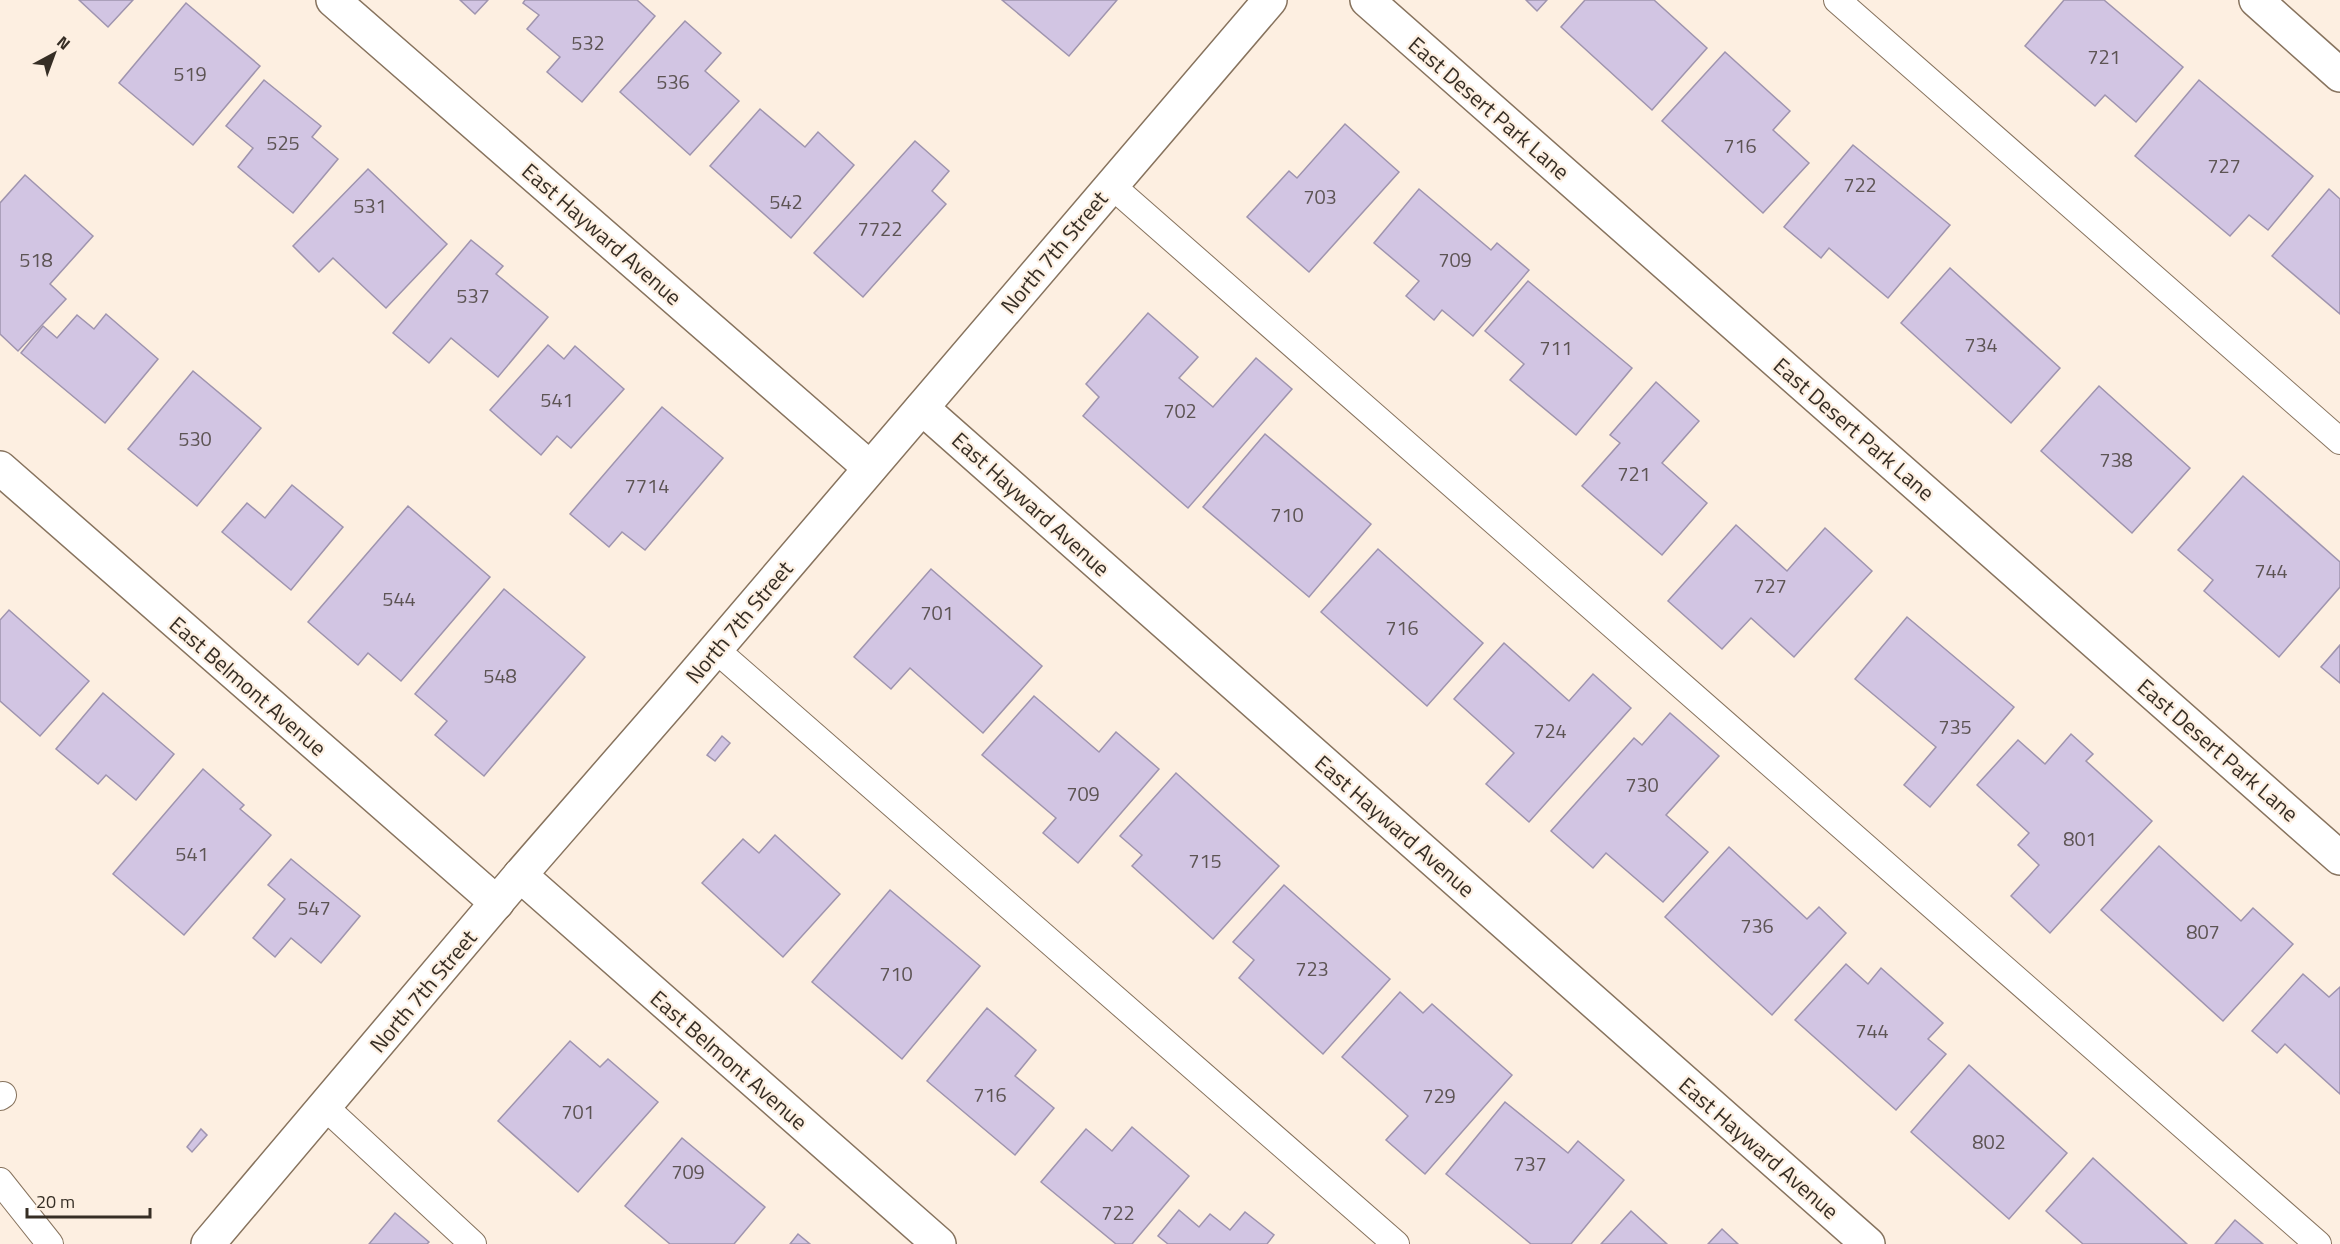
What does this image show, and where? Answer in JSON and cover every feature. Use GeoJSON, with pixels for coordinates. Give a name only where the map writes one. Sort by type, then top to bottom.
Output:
{"type":"FeatureCollection","features":[{"type":"Feature","properties":{"kind":"street","name":"East Hayward Avenue"},"geometry":{"type":"LineString","coordinates":[[333,0],[870,468]]}},
{"type":"Feature","properties":{"kind":"street","name":"North 7th Street"},"geometry":{"type":"LineString","coordinates":[[207,1244],[1270,0]]}},
{"type":"Feature","properties":{"kind":"street","name":"East Desert Park Lane"},"geometry":{"type":"LineString","coordinates":[[1367,0],[2340,858]]}},
{"type":"Feature","properties":{"kind":"street"},"geometry":{"type":"LineString","coordinates":[[2256,0],[2339,71]]}},
{"type":"Feature","properties":{"kind":"street","name":"East Hayward Avenue"},"geometry":{"type":"LineString","coordinates":[[922,408],[1868,1244]]}},
{"type":"Feature","properties":{"kind":"street","name":"East Belmont Avenue"},"geometry":{"type":"LineString","coordinates":[[0,468],[497,903]]}},
{"type":"Feature","properties":{"kind":"street","name":"East Belmont Avenue"},"geometry":{"type":"LineString","coordinates":[[520,875],[939,1244]]}},
{"type":"Feature","properties":{"kind":"lane"},"geometry":{"type":"LineString","coordinates":[[1837,0],[2340,441]]}},
{"type":"Feature","properties":{"kind":"lane"},"geometry":{"type":"LineString","coordinates":[[1111,185],[2318,1244]]}},
{"type":"Feature","properties":{"kind":"lane"},"geometry":{"type":"LineString","coordinates":[[715,649],[1396,1244]]}},
{"type":"Feature","properties":{"kind":"lane"},"geometry":{"type":"LineString","coordinates":[[325,1107],[473,1244]]}},
{"type":"Feature","properties":{"kind":"lane"},"geometry":{"type":"LineString","coordinates":[[0,1181],[50,1244]]}},
{"type":"Feature","properties":{"kind":"building"},"geometry":{"type":"Polygon","coordinates":[[[79,0],[133,0],[108,27],[79,0]]]}},
{"type":"Feature","properties":{"kind":"building"},"geometry":{"type":"Polygon","coordinates":[[[460,0],[488,0],[475,14],[460,0]]]}},
{"type":"Feature","properties":{"kind":"building"},"geometry":{"type":"Polygon","coordinates":[[[525,0],[637,0],[655,16],[582,102],[547,72],[560,57],[527,29],[539,15],[523,3],[525,0]]]}},
{"type":"Feature","properties":{"kind":"building"},"geometry":{"type":"Polygon","coordinates":[[[1002,0],[1117,0],[1069,56],[1002,0]]]}},
{"type":"Feature","properties":{"kind":"building"},"geometry":{"type":"Polygon","coordinates":[[[1526,0],[1547,0],[1537,11],[1526,0]]]}},
{"type":"Feature","properties":{"kind":"building"},"geometry":{"type":"Polygon","coordinates":[[[1585,0],[1654,0],[1707,48],[1652,110],[1561,27],[1585,0]]]}},
{"type":"Feature","properties":{"kind":"building"},"geometry":{"type":"Polygon","coordinates":[[[2064,0],[2104,0],[2183,67],[2136,122],[2105,95],[2095,106],[2025,46],[2064,0]]]}},
{"type":"Feature","properties":{"kind":"building"},"geometry":{"type":"Polygon","coordinates":[[[186,3],[260,66],[193,145],[119,83],[186,3]]]}},
{"type":"Feature","properties":{"kind":"building"},"geometry":{"type":"Polygon","coordinates":[[[685,21],[721,53],[705,71],[739,101],[690,155],[620,92],[685,21]]]}},
{"type":"Feature","properties":{"kind":"building"},"geometry":{"type":"Polygon","coordinates":[[[1725,52],[1790,111],[1773,130],[1809,163],[1763,213],[1662,121],[1725,52]]]}},
{"type":"Feature","properties":{"kind":"building"},"geometry":{"type":"Polygon","coordinates":[[[264,80],[321,126],[312,137],[338,159],[293,213],[238,167],[253,148],[226,126],[264,80]]]}},
{"type":"Feature","properties":{"kind":"building"},"geometry":{"type":"Polygon","coordinates":[[[2199,80],[2313,176],[2268,230],[2249,215],[2230,236],[2135,156],[2199,80]]]}},
{"type":"Feature","properties":{"kind":"building"},"geometry":{"type":"Polygon","coordinates":[[[760,109],[805,147],[818,132],[854,165],[791,238],[710,166],[760,109]]]}},
{"type":"Feature","properties":{"kind":"building"},"geometry":{"type":"Polygon","coordinates":[[[1345,124],[1399,172],[1309,272],[1247,217],[1289,171],[1297,178],[1345,124]]]}},
{"type":"Feature","properties":{"kind":"building"},"geometry":{"type":"Polygon","coordinates":[[[915,141],[949,171],[932,191],[946,204],[863,297],[814,253],[915,141]]]}},
{"type":"Feature","properties":{"kind":"building"},"geometry":{"type":"Polygon","coordinates":[[[1853,145],[1950,225],[1888,298],[1829,248],[1821,258],[1784,227],[1853,145]]]}},
{"type":"Feature","properties":{"kind":"building"},"geometry":{"type":"Polygon","coordinates":[[[368,169],[447,244],[386,308],[333,258],[319,272],[293,246],[368,169]]]}},
{"type":"Feature","properties":{"kind":"building"},"geometry":{"type":"Polygon","coordinates":[[[25,175],[93,236],[50,284],[66,299],[18,351],[0,334],[0,203],[25,175]]]}},
{"type":"Feature","properties":{"kind":"building"},"geometry":{"type":"Polygon","coordinates":[[[1419,189],[1491,250],[1497,243],[1529,270],[1473,336],[1442,310],[1434,320],[1406,296],[1419,281],[1374,243],[1419,189]]]}},
{"type":"Feature","properties":{"kind":"building"},"geometry":{"type":"Polygon","coordinates":[[[2329,189],[2340,199],[2340,314],[2272,256],[2329,189]]]}},
{"type":"Feature","properties":{"kind":"building"},"geometry":{"type":"Polygon","coordinates":[[[471,240],[503,266],[496,274],[548,317],[498,377],[451,338],[429,363],[393,333],[471,240]]]}},
{"type":"Feature","properties":{"kind":"building"},"geometry":{"type":"Polygon","coordinates":[[[1950,268],[2060,368],[2011,423],[1901,323],[1950,268]]]}},
{"type":"Feature","properties":{"kind":"building"},"geometry":{"type":"Polygon","coordinates":[[[1528,281],[1632,368],[1576,435],[1510,380],[1524,364],[1485,331],[1528,281]]]}},
{"type":"Feature","properties":{"kind":"building"},"geometry":{"type":"Polygon","coordinates":[[[1148,313],[1198,357],[1179,378],[1213,407],[1256,358],[1292,389],[1188,508],[1083,416],[1099,397],[1086,384],[1148,313]]]}},
{"type":"Feature","properties":{"kind":"building"},"geometry":{"type":"Polygon","coordinates":[[[106,314],[158,359],[105,423],[21,353],[43,326],[57,338],[77,315],[94,329],[106,314]]]}},
{"type":"Feature","properties":{"kind":"building"},"geometry":{"type":"Polygon","coordinates":[[[548,345],[564,359],[575,346],[624,389],[571,448],[557,436],[541,455],[490,410],[548,345]]]}},
{"type":"Feature","properties":{"kind":"building"},"geometry":{"type":"Polygon","coordinates":[[[193,371],[261,428],[197,506],[128,449],[193,371]]]}},
{"type":"Feature","properties":{"kind":"building"},"geometry":{"type":"Polygon","coordinates":[[[1656,382],[1699,421],[1662,463],[1707,503],[1662,555],[1582,486],[1620,443],[1610,435],[1656,382]]]}},
{"type":"Feature","properties":{"kind":"building"},"geometry":{"type":"Polygon","coordinates":[[[2099,386],[2190,468],[2132,533],[2041,451],[2099,386]]]}},
{"type":"Feature","properties":{"kind":"building"},"geometry":{"type":"Polygon","coordinates":[[[662,407],[723,458],[645,550],[622,532],[609,547],[570,514],[662,407]]]}},
{"type":"Feature","properties":{"kind":"building"},"geometry":{"type":"Polygon","coordinates":[[[1265,434],[1371,524],[1309,597],[1203,507],[1265,434]]]}},
{"type":"Feature","properties":{"kind":"building"},"geometry":{"type":"Polygon","coordinates":[[[2243,476],[2340,562],[2340,587],[2279,657],[2204,591],[2213,580],[2178,550],[2243,476]]]}},
{"type":"Feature","properties":{"kind":"building"},"geometry":{"type":"Polygon","coordinates":[[[292,485],[343,527],[291,590],[222,532],[247,503],[265,518],[292,485]]]}},
{"type":"Feature","properties":{"kind":"building"},"geometry":{"type":"Polygon","coordinates":[[[408,506],[490,577],[401,681],[368,653],[358,665],[308,622],[408,506]]]}},
{"type":"Feature","properties":{"kind":"building"},"geometry":{"type":"Polygon","coordinates":[[[1736,525],[1787,571],[1825,528],[1872,571],[1794,657],[1751,618],[1722,649],[1668,601],[1736,525]]]}},
{"type":"Feature","properties":{"kind":"building"},"geometry":{"type":"Polygon","coordinates":[[[1378,549],[1483,643],[1427,706],[1321,612],[1378,549]]]}},
{"type":"Feature","properties":{"kind":"building"},"geometry":{"type":"Polygon","coordinates":[[[931,569],[1042,666],[983,733],[910,668],[891,689],[854,657],[931,569]]]}},
{"type":"Feature","properties":{"kind":"building"},"geometry":{"type":"Polygon","coordinates":[[[504,589],[585,657],[484,776],[435,735],[447,721],[415,694],[504,589]]]}},
{"type":"Feature","properties":{"kind":"building"},"geometry":{"type":"Polygon","coordinates":[[[9,610],[89,681],[40,736],[0,701],[0,620],[9,610]]]}},
{"type":"Feature","properties":{"kind":"building"},"geometry":{"type":"Polygon","coordinates":[[[1907,617],[2014,707],[1930,807],[1904,785],[1936,747],[1855,679],[1907,617]]]}},
{"type":"Feature","properties":{"kind":"building"},"geometry":{"type":"Polygon","coordinates":[[[1504,643],[1569,701],[1593,674],[1631,708],[1529,822],[1486,784],[1514,753],[1454,699],[1504,643]]]}},
{"type":"Feature","properties":{"kind":"building"},"geometry":{"type":"Polygon","coordinates":[[[2340,645],[2340,683],[2321,667],[2340,645]]]}},
{"type":"Feature","properties":{"kind":"building"},"geometry":{"type":"Polygon","coordinates":[[[103,693],[174,754],[136,800],[106,775],[98,784],[56,749],[103,693]]]}},
{"type":"Feature","properties":{"kind":"building"},"geometry":{"type":"Polygon","coordinates":[[[1034,696],[1099,752],[1116,732],[1159,769],[1078,863],[1043,833],[1056,818],[982,755],[1034,696]]]}},
{"type":"Feature","properties":{"kind":"building"},"geometry":{"type":"Polygon","coordinates":[[[1670,713],[1719,756],[1666,815],[1708,852],[1663,902],[1606,853],[1593,868],[1551,831],[1634,738],[1642,745],[1670,713]]]}},
{"type":"Feature","properties":{"kind":"building"},"geometry":{"type":"Polygon","coordinates":[[[2071,734],[2093,754],[2086,761],[2152,821],[2050,933],[2011,896],[2039,865],[2018,845],[2029,833],[1977,785],[2018,740],[2045,764],[2071,734]]]}},
{"type":"Feature","properties":{"kind":"building"},"geometry":{"type":"Polygon","coordinates":[[[722,736],[730,743],[715,761],[707,755],[722,736]]]}},
{"type":"Feature","properties":{"kind":"building"},"geometry":{"type":"Polygon","coordinates":[[[203,769],[244,805],[240,809],[271,835],[184,935],[113,874],[203,769]]]}},
{"type":"Feature","properties":{"kind":"building"},"geometry":{"type":"Polygon","coordinates":[[[1176,773],[1279,866],[1213,939],[1132,866],[1142,855],[1120,836],[1176,773]]]}},
{"type":"Feature","properties":{"kind":"building"},"geometry":{"type":"Polygon","coordinates":[[[775,835],[840,894],[783,957],[702,883],[743,839],[759,853],[775,835]]]}},
{"type":"Feature","properties":{"kind":"building"},"geometry":{"type":"Polygon","coordinates":[[[2159,846],[2241,921],[2253,908],[2293,944],[2223,1021],[2101,910],[2159,846]]]}},
{"type":"Feature","properties":{"kind":"building"},"geometry":{"type":"Polygon","coordinates":[[[1729,847],[1807,919],[1819,907],[1846,933],[1772,1015],[1665,917],[1729,847]]]}},
{"type":"Feature","properties":{"kind":"building"},"geometry":{"type":"Polygon","coordinates":[[[291,859],[360,916],[321,963],[291,938],[275,957],[253,938],[285,899],[268,885],[291,859]]]}},
{"type":"Feature","properties":{"kind":"building"},"geometry":{"type":"Polygon","coordinates":[[[1284,885],[1390,979],[1323,1054],[1239,978],[1254,960],[1233,942],[1284,885]]]}},
{"type":"Feature","properties":{"kind":"building"},"geometry":{"type":"Polygon","coordinates":[[[890,890],[980,966],[902,1059],[812,982],[890,890]]]}},
{"type":"Feature","properties":{"kind":"building"},"geometry":{"type":"Polygon","coordinates":[[[1846,964],[1868,984],[1881,968],[1943,1023],[1928,1039],[1946,1054],[1896,1110],[1795,1020],[1846,964]]]}},
{"type":"Feature","properties":{"kind":"building"},"geometry":{"type":"Polygon","coordinates":[[[2303,974],[2329,997],[2340,987],[2340,1094],[2285,1044],[2277,1053],[2252,1031],[2303,974]]]}},
{"type":"Feature","properties":{"kind":"building"},"geometry":{"type":"Polygon","coordinates":[[[1400,992],[1423,1013],[1432,1004],[1512,1075],[1425,1174],[1386,1140],[1408,1116],[1342,1057],[1400,992]]]}},
{"type":"Feature","properties":{"kind":"building"},"geometry":{"type":"Polygon","coordinates":[[[987,1008],[1036,1050],[1015,1076],[1054,1108],[1015,1155],[927,1081],[987,1008]]]}},
{"type":"Feature","properties":{"kind":"building"},"geometry":{"type":"Polygon","coordinates":[[[570,1041],[600,1067],[608,1059],[658,1102],[578,1192],[498,1121],[570,1041]]]}},
{"type":"Feature","properties":{"kind":"building"},"geometry":{"type":"Polygon","coordinates":[[[1969,1065],[2067,1153],[2009,1219],[1911,1132],[1969,1065]]]}},
{"type":"Feature","properties":{"kind":"building"},"geometry":{"type":"Polygon","coordinates":[[[1505,1102],[1568,1153],[1578,1141],[1624,1180],[1571,1244],[1531,1244],[1446,1174],[1505,1102]]]}},
{"type":"Feature","properties":{"kind":"building"},"geometry":{"type":"Polygon","coordinates":[[[1132,1127],[1189,1176],[1132,1244],[1116,1244],[1041,1182],[1086,1129],[1112,1151],[1132,1127]]]}},
{"type":"Feature","properties":{"kind":"building"},"geometry":{"type":"Polygon","coordinates":[[[201,1129],[207,1135],[192,1152],[187,1147],[201,1129]]]}},
{"type":"Feature","properties":{"kind":"building"},"geometry":{"type":"Polygon","coordinates":[[[682,1138],[765,1207],[734,1244],[670,1244],[625,1206],[682,1138]]]}},
{"type":"Feature","properties":{"kind":"building"},"geometry":{"type":"Polygon","coordinates":[[[2093,1158],[2187,1244],[2083,1244],[2046,1211],[2093,1158]]]}},
{"type":"Feature","properties":{"kind":"building"},"geometry":{"type":"Polygon","coordinates":[[[1179,1210],[1199,1227],[1210,1214],[1230,1230],[1245,1212],[1274,1235],[1267,1244],[1168,1244],[1158,1236],[1179,1210]]]}},
{"type":"Feature","properties":{"kind":"building"},"geometry":{"type":"Polygon","coordinates":[[[1631,1211],[1667,1244],[1601,1244],[1631,1211]]]}},
{"type":"Feature","properties":{"kind":"building"},"geometry":{"type":"Polygon","coordinates":[[[395,1213],[429,1242],[427,1244],[369,1244],[395,1213]]]}},
{"type":"Feature","properties":{"kind":"building"},"geometry":{"type":"Polygon","coordinates":[[[2235,1220],[2263,1244],[2215,1244],[2235,1220]]]}},
{"type":"Feature","properties":{"kind":"building"},"geometry":{"type":"Polygon","coordinates":[[[1722,1229],[1738,1244],[1708,1244],[1722,1229]]]}},
{"type":"Feature","properties":{"kind":"building"},"geometry":{"type":"Polygon","coordinates":[[[798,1234],[810,1244],[790,1244],[798,1234]]]}}]}
